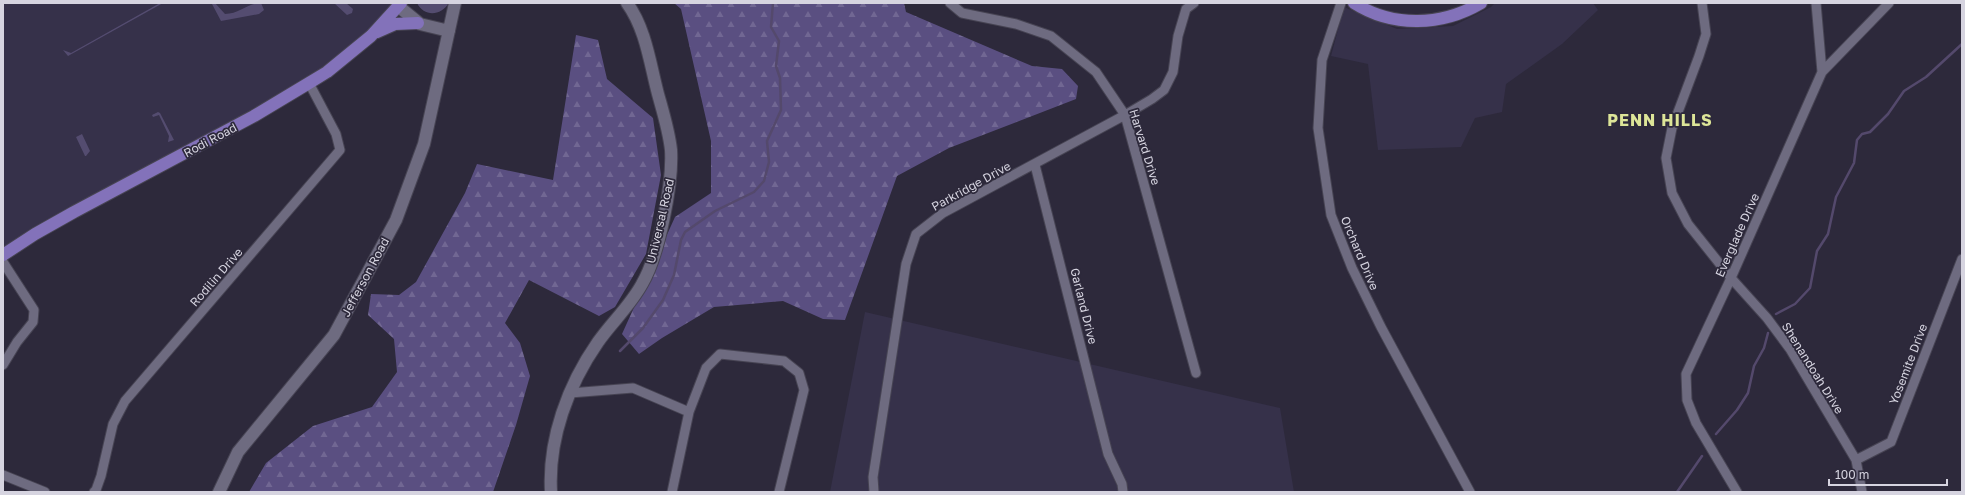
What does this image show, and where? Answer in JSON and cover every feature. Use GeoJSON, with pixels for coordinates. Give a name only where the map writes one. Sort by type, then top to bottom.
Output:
{"type":"FeatureCollection","features":[{"type":"Feature","properties":{"kind":"main road"},"geometry":{"type":"LineString","coordinates":[[1354,3],[1382,16],[1397,20],[1422,22],[1455,15],[1481,3]]}},
{"type":"Feature","properties":{"kind":"main road","name":"Rodi Road"},"geometry":{"type":"LineString","coordinates":[[3,255],[35,234],[74,212],[241,123],[309,84],[327,72],[371,36],[400,4]]}},
{"type":"Feature","properties":{"kind":"main road"},"geometry":{"type":"LineString","coordinates":[[371,36],[390,26],[418,23]]}},
{"type":"Feature","properties":{"kind":"street","name":"Jefferson Road"},"geometry":{"type":"LineString","coordinates":[[219,492],[238,452],[334,335],[396,220],[424,144],[455,3]]}},
{"type":"Feature","properties":{"kind":"street","name":"Universal Road"},"geometry":{"type":"LineString","coordinates":[[551,492],[550,477],[553,451],[559,423],[570,393],[580,371],[598,342],[632,300],[651,267],[657,246],[670,183],[671,148],[666,123],[644,38],[638,21],[627,3]]}},
{"type":"Feature","properties":{"kind":"street","name":"Harvard Drive"},"geometry":{"type":"LineString","coordinates":[[950,3],[962,14],[1016,24],[1051,36],[1096,72],[1125,115],[1196,373]]}},
{"type":"Feature","properties":{"kind":"street","name":"Orchard Drive"},"geometry":{"type":"LineString","coordinates":[[1341,3],[1322,60],[1318,128],[1331,215],[1352,268],[1381,327],[1470,492]]}},
{"type":"Feature","properties":{"kind":"street","name":"Shenandoah Drive"},"geometry":{"type":"LineString","coordinates":[[1702,3],[1706,34],[1672,128],[1666,158],[1672,193],[1688,224],[1731,278],[1767,318],[1790,349],[1856,460],[1862,492]]}},
{"type":"Feature","properties":{"kind":"street"},"geometry":{"type":"LineString","coordinates":[[1816,3],[1822,72]]}},
{"type":"Feature","properties":{"kind":"street","name":"Everglade Drive"},"geometry":{"type":"LineString","coordinates":[[1738,492],[1696,423],[1687,400],[1686,374],[1731,278],[1822,72],[1889,3]]}},
{"type":"Feature","properties":{"kind":"street"},"geometry":{"type":"LineString","coordinates":[[400,4],[422,17],[449,28]]}},
{"type":"Feature","properties":{"kind":"street"},"geometry":{"type":"LineString","coordinates":[[400,4],[418,23],[449,28]]}},
{"type":"Feature","properties":{"kind":"street","name":"Parkridge Drive"},"geometry":{"type":"LineString","coordinates":[[874,492],[872,477],[906,264],[916,234],[944,213],[1125,115],[1164,90],[1172,72],[1178,36],[1186,5]]}},
{"type":"Feature","properties":{"kind":"street","name":"Rodilin Drive"},"geometry":{"type":"LineString","coordinates":[[94,492],[101,476],[112,424],[125,401],[340,150],[336,134],[309,84]]}},
{"type":"Feature","properties":{"kind":"street","name":"Garland Drive"},"geometry":{"type":"LineString","coordinates":[[1035,164],[1108,454],[1122,484],[1123,492]]}},
{"type":"Feature","properties":{"kind":"street","name":"Yosemite Drive"},"geometry":{"type":"LineString","coordinates":[[1856,460],[1891,442],[1962,259]]}},
{"type":"Feature","properties":{"kind":"street"},"geometry":{"type":"LineString","coordinates":[[3,262],[34,310],[33,322],[17,342],[3,364]]}},
{"type":"Feature","properties":{"kind":"street"},"geometry":{"type":"LineString","coordinates":[[672,492],[689,412],[706,368],[720,354],[784,361],[799,372],[804,390],[778,492]]}},
{"type":"Feature","properties":{"kind":"street"},"geometry":{"type":"LineString","coordinates":[[570,393],[633,388],[689,412]]}},
{"type":"Feature","properties":{"kind":"street"},"geometry":{"type":"LineString","coordinates":[[3,475],[45,492]]}},
{"type":"Feature","properties":{"kind":"shaded area"},"geometry":{"type":"Polygon","coordinates":[[[3,3],[401,3],[339,62],[3,255],[3,3]]]}},
{"type":"Feature","properties":{"kind":"shaded area"},"geometry":{"type":"Polygon","coordinates":[[[160,3],[163,3],[68,56],[63,50],[71,53],[160,3]]]}},
{"type":"Feature","properties":{"kind":"shaded area"},"geometry":{"type":"Polygon","coordinates":[[[205,3],[215,3],[225,14],[230,14],[256,3],[261,3],[264,10],[259,14],[221,21],[212,4],[205,3]]]}},
{"type":"Feature","properties":{"kind":"shaded area"},"geometry":{"type":"Polygon","coordinates":[[[334,3],[346,3],[353,9],[352,13],[347,15],[334,3]]]}},
{"type":"Feature","properties":{"kind":"shaded area"},"geometry":{"type":"Polygon","coordinates":[[[417,3],[449,3],[442,10],[428,13],[420,8],[417,3]]]}},
{"type":"Feature","properties":{"kind":"shaded area"},"geometry":{"type":"Polygon","coordinates":[[[1495,3],[1593,3],[1598,10],[1562,44],[1506,84],[1502,112],[1475,118],[1461,147],[1378,150],[1368,64],[1331,56],[1344,7],[1397,29],[1453,26],[1491,7],[1495,3]]]}},
{"type":"Feature","properties":{"kind":"shaded area"},"geometry":{"type":"Polygon","coordinates":[[[158,112],[160,113],[174,140],[168,142],[169,136],[159,115],[153,117],[152,115],[158,112]]]}},
{"type":"Feature","properties":{"kind":"shaded area"},"geometry":{"type":"Polygon","coordinates":[[[82,134],[90,151],[86,156],[76,137],[82,134]]]}},
{"type":"Feature","properties":{"kind":"shaded area"},"geometry":{"type":"Polygon","coordinates":[[[865,312],[1280,408],[1294,492],[830,492],[865,312]]]}},
{"type":"Feature","properties":{"kind":"green space"},"geometry":{"type":"Polygon","coordinates":[[[674,3],[904,3],[906,12],[1032,66],[1062,69],[1078,86],[1076,99],[949,148],[897,176],[845,320],[823,319],[783,301],[714,307],[662,338],[639,354],[622,334],[675,217],[711,193],[711,141],[681,9],[674,3]]]}},
{"type":"Feature","properties":{"kind":"green space"},"geometry":{"type":"Polygon","coordinates":[[[576,35],[598,40],[607,79],[653,118],[661,175],[646,254],[615,307],[599,316],[529,280],[505,323],[520,343],[530,376],[516,425],[493,492],[249,492],[266,463],[313,426],[372,407],[397,372],[394,339],[368,315],[371,294],[399,295],[416,282],[465,193],[477,164],[553,180],[576,35]]]}},
{"type":"Feature","properties":{"kind":"waterway"},"geometry":{"type":"LineString","coordinates":[[620,351],[643,328],[663,300],[674,275],[681,240],[685,232],[715,211],[754,192],[764,181],[769,162],[767,141],[781,110],[780,78],[776,66],[779,41],[771,27],[773,3]]}},
{"type":"Feature","properties":{"kind":"waterway"},"geometry":{"type":"LineString","coordinates":[[1776,314],[1795,304],[1810,288],[1817,251],[1828,234],[1836,197],[1854,163],[1857,140],[1862,134],[1870,132],[1888,114],[1904,91],[1926,77],[1962,44]]}},
{"type":"Feature","properties":{"kind":"waterway"},"geometry":{"type":"LineString","coordinates":[[1716,434],[1737,410],[1748,393],[1754,366],[1764,348],[1768,333]]}},
{"type":"Feature","properties":{"kind":"waterway"},"geometry":{"type":"LineString","coordinates":[[1677,492],[1702,456]]}},
{"type":"Feature","properties":{"kind":"district","name":"PENN HILLS"},"geometry":{"type":"Point","coordinates":[1660,120]}}]}
